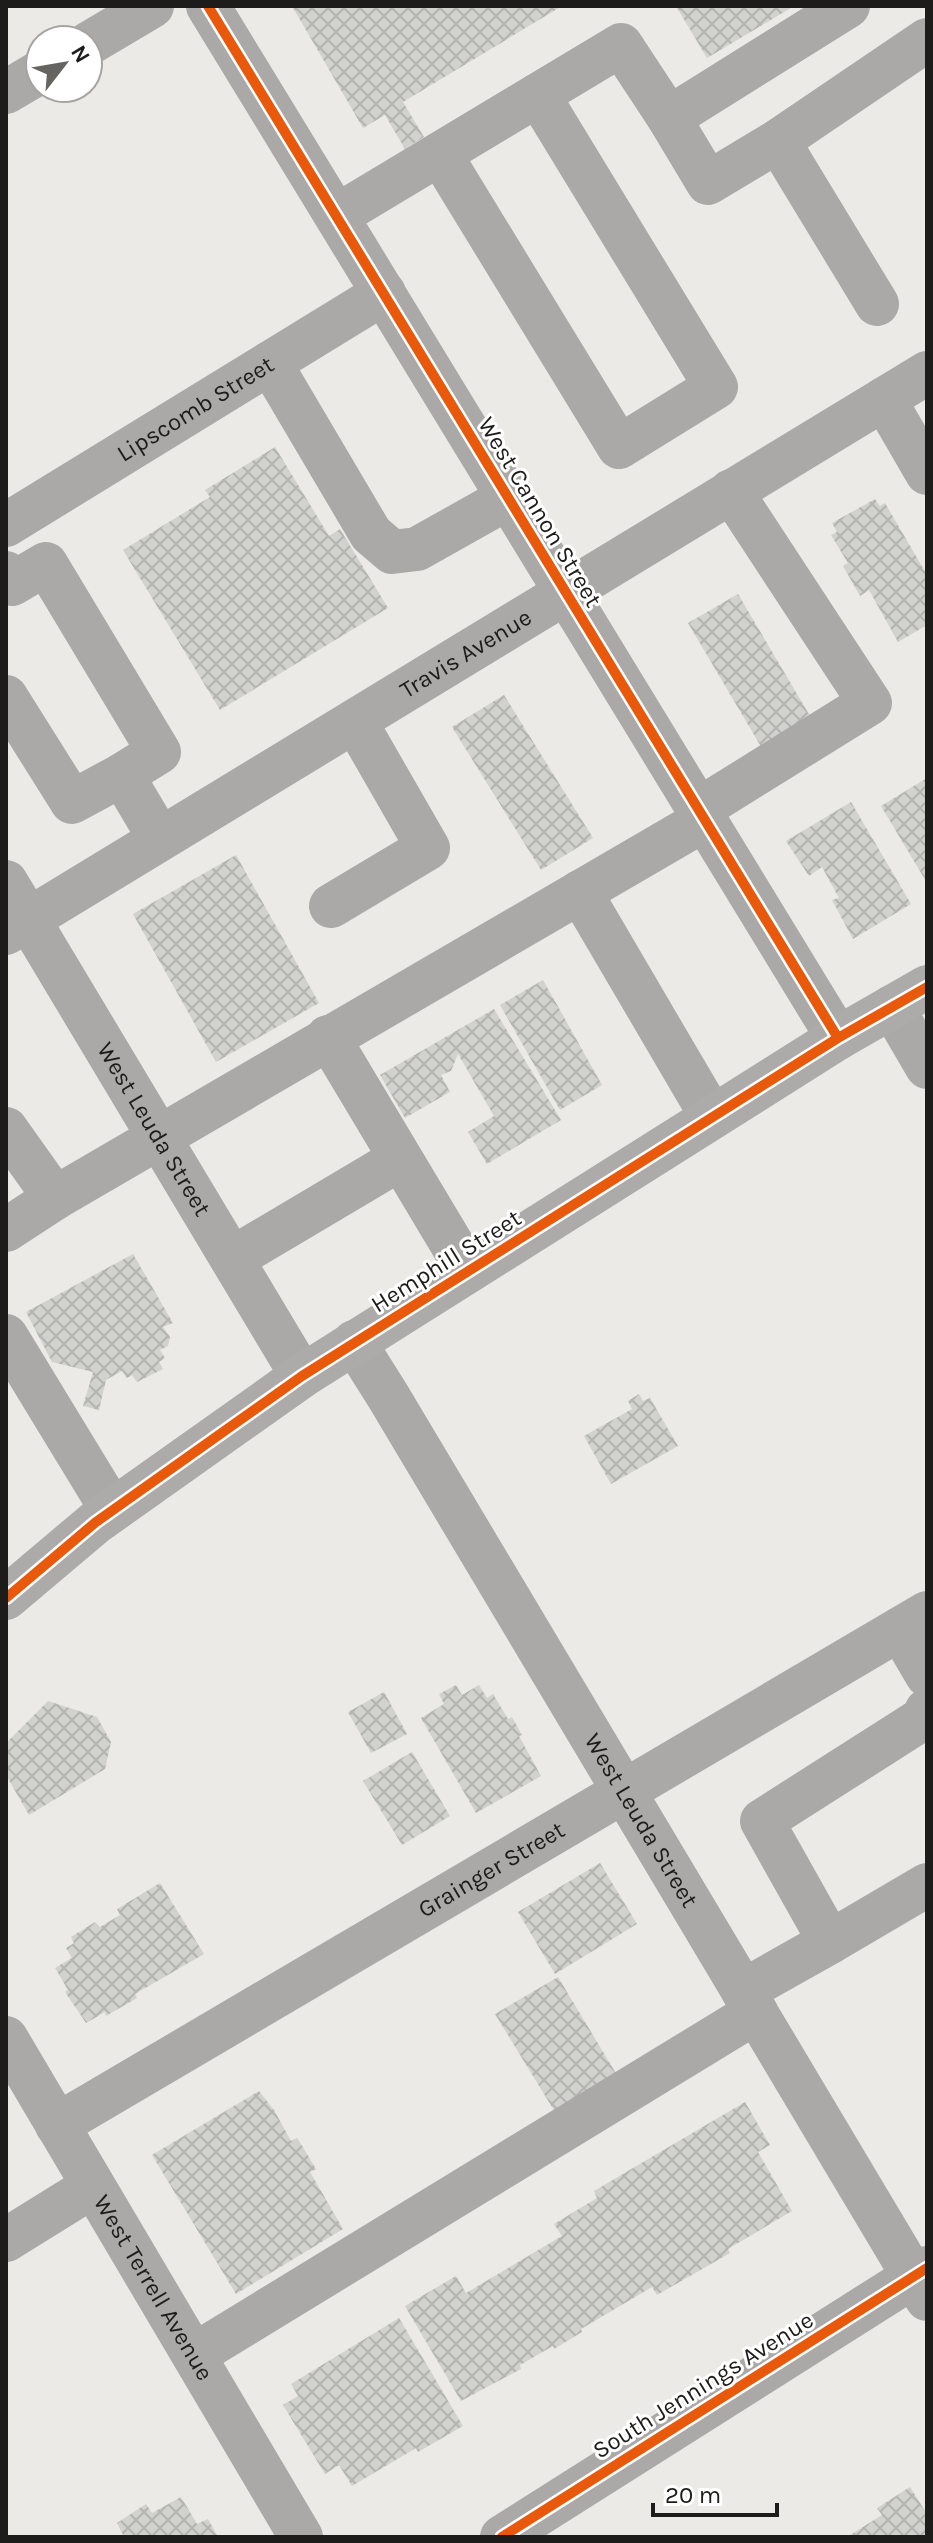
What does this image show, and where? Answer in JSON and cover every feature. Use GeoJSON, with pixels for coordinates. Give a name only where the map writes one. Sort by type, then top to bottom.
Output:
{"type":"FeatureCollection","features":[{"type":"Feature","properties":{"kind":"main road","name":"Hemphill Street"},"geometry":{"type":"LineString","coordinates":[[6,1598],[112,1510],[302,1376],[838,1038],[909,997]]}},
{"type":"Feature","properties":{"kind":"street"},"geometry":{"type":"LineString","coordinates":[[104,34],[152,6]]}},
{"type":"Feature","properties":{"kind":"street","name":"West Cannon Street"},"geometry":{"type":"LineString","coordinates":[[208,6],[838,1038]]}},
{"type":"Feature","properties":{"kind":"street"},"geometry":{"type":"LineString","coordinates":[[669,118],[848,6]]}},
{"type":"Feature","properties":{"kind":"street"},"geometry":{"type":"LineString","coordinates":[[338,215],[621,45],[708,183],[778,141],[927,40]]}},
{"type":"Feature","properties":{"kind":"street"},"geometry":{"type":"LineString","coordinates":[[6,92],[24,81]]}},
{"type":"Feature","properties":{"kind":"street"},"geometry":{"type":"LineString","coordinates":[[440,154],[619,447],[716,387],[538,95]]}},
{"type":"Feature","properties":{"kind":"street"},"geometry":{"type":"LineString","coordinates":[[778,141],[877,304]]}},
{"type":"Feature","properties":{"kind":"street","name":"Lipscomb Street"},"geometry":{"type":"LineString","coordinates":[[6,525],[384,293]]}},
{"type":"Feature","properties":{"kind":"street"},"geometry":{"type":"LineString","coordinates":[[270,363],[371,534],[392,552],[417,549],[508,498]]}},
{"type":"Feature","properties":{"kind":"street","name":"Travis Avenue"},"geometry":{"type":"LineString","coordinates":[[17,926],[927,373]]}},
{"type":"Feature","properties":{"kind":"street"},"geometry":{"type":"LineString","coordinates":[[884,399],[927,473]]}},
{"type":"Feature","properties":{"kind":"street"},"geometry":{"type":"LineString","coordinates":[[6,1230],[159,1135],[580,892],[870,703],[731,491]]}},
{"type":"Feature","properties":{"kind":"street"},"geometry":{"type":"LineString","coordinates":[[6,697],[72,802],[159,752],[46,564],[8,581]]}},
{"type":"Feature","properties":{"kind":"street"},"geometry":{"type":"LineString","coordinates":[[331,906],[428,848],[355,721]]}},
{"type":"Feature","properties":{"kind":"street"},"geometry":{"type":"LineString","coordinates":[[122,775],[160,839]]}},
{"type":"Feature","properties":{"kind":"street","name":"West Leuda Street"},"geometry":{"type":"LineString","coordinates":[[6,882],[17,926],[159,1135],[302,1376]]}},
{"type":"Feature","properties":{"kind":"street"},"geometry":{"type":"LineString","coordinates":[[580,892],[712,1117]]}},
{"type":"Feature","properties":{"kind":"street"},"geometry":{"type":"LineString","coordinates":[[909,997],[927,1067]]}},
{"type":"Feature","properties":{"kind":"street"},"geometry":{"type":"LineString","coordinates":[[328,1037],[468,1271]]}},
{"type":"Feature","properties":{"kind":"street"},"geometry":{"type":"LineString","coordinates":[[6,1129],[55,1198]]}},
{"type":"Feature","properties":{"kind":"street"},"geometry":{"type":"LineString","coordinates":[[233,1258],[400,1159]]}},
{"type":"Feature","properties":{"kind":"street"},"geometry":{"type":"LineString","coordinates":[[6,1336],[112,1510]]}},
{"type":"Feature","properties":{"kind":"street","name":"West Leuda Street"},"geometry":{"type":"LineString","coordinates":[[354,1342],[750,2001],[923,2281]]}},
{"type":"Feature","properties":{"kind":"street"},"geometry":{"type":"LineString","coordinates":[[913,1621],[927,1675]]}},
{"type":"Feature","properties":{"kind":"street","name":"Grainger Street"},"geometry":{"type":"LineString","coordinates":[[57,2125],[913,1621]]}},
{"type":"Feature","properties":{"kind":"street"},"geometry":{"type":"LineString","coordinates":[[830,1942],[762,1821],[922,1719],[927,1710]]}},
{"type":"Feature","properties":{"kind":"street"},"geometry":{"type":"LineString","coordinates":[[194,2355],[750,2001],[830,1942],[927,1885]]}},
{"type":"Feature","properties":{"kind":"street","name":"West Terrell Avenue"},"geometry":{"type":"LineString","coordinates":[[6,2038],[301,2537]]}},
{"type":"Feature","properties":{"kind":"street"},"geometry":{"type":"LineString","coordinates":[[6,2240],[93,2186]]}},
{"type":"Feature","properties":{"kind":"street","name":"South Jennings Avenue"},"geometry":{"type":"LineString","coordinates":[[502,2537],[923,2281]]}},
{"type":"Feature","properties":{"kind":"building"},"geometry":{"type":"Polygon","coordinates":[[[292,6],[562,6],[403,102],[424,137],[405,149],[385,115],[363,128],[292,6]]]}},
{"type":"Feature","properties":{"kind":"building"},"geometry":{"type":"Polygon","coordinates":[[[676,6],[794,6],[707,58],[676,6]]]}},
{"type":"Feature","properties":{"kind":"building"},"geometry":{"type":"Polygon","coordinates":[[[275,447],[329,536],[340,529],[388,608],[220,710],[123,550],[210,497],[205,490],[275,447]]]}},
{"type":"Feature","properties":{"kind":"building"},"geometry":{"type":"Polygon","coordinates":[[[875,499],[880,506],[885,503],[927,575],[927,625],[898,642],[869,590],[860,596],[843,566],[848,563],[831,535],[837,532],[832,523],[875,499]]]}},
{"type":"Feature","properties":{"kind":"building"},"geometry":{"type":"Polygon","coordinates":[[[738,594],[813,721],[763,750],[688,623],[738,594]]]}},
{"type":"Feature","properties":{"kind":"building"},"geometry":{"type":"Polygon","coordinates":[[[504,695],[593,838],[541,870],[452,727],[504,695]]]}},
{"type":"Feature","properties":{"kind":"building"},"geometry":{"type":"Polygon","coordinates":[[[927,778],[927,883],[881,806],[927,778]]]}},
{"type":"Feature","properties":{"kind":"building"},"geometry":{"type":"Polygon","coordinates":[[[851,802],[911,904],[853,939],[832,900],[839,898],[822,867],[809,876],[786,841],[851,802]]]}},
{"type":"Feature","properties":{"kind":"building"},"geometry":{"type":"Polygon","coordinates":[[[236,855],[319,1003],[216,1062],[133,914],[236,855]]]}},
{"type":"Feature","properties":{"kind":"building"},"geometry":{"type":"Polygon","coordinates":[[[543,980],[602,1085],[560,1110],[500,1005],[543,980]]]}},
{"type":"Feature","properties":{"kind":"building"},"geometry":{"type":"Polygon","coordinates":[[[494,1009],[561,1120],[487,1164],[468,1132],[494,1116],[458,1054],[451,1071],[441,1075],[450,1092],[405,1118],[380,1075],[494,1009]]]}},
{"type":"Feature","properties":{"kind":"building"},"geometry":{"type":"Polygon","coordinates":[[[133,1254],[173,1323],[163,1327],[170,1337],[168,1346],[160,1350],[165,1358],[159,1362],[163,1369],[137,1382],[132,1375],[127,1378],[122,1371],[106,1380],[99,1410],[83,1406],[93,1372],[52,1362],[26,1312],[133,1254]]]}},
{"type":"Feature","properties":{"kind":"building"},"geometry":{"type":"Polygon","coordinates":[[[639,1394],[643,1401],[650,1398],[678,1446],[611,1484],[584,1436],[632,1409],[628,1401],[639,1394]]]}},
{"type":"Feature","properties":{"kind":"building"},"geometry":{"type":"Polygon","coordinates":[[[456,1685],[462,1695],[479,1685],[487,1698],[493,1694],[508,1719],[512,1717],[541,1776],[476,1813],[421,1718],[444,1704],[439,1694],[456,1685]]]}},
{"type":"Feature","properties":{"kind":"building"},"geometry":{"type":"Polygon","coordinates":[[[384,1692],[407,1734],[371,1753],[348,1712],[384,1692]]]}},
{"type":"Feature","properties":{"kind":"building"},"geometry":{"type":"Polygon","coordinates":[[[48,1701],[97,1717],[111,1742],[105,1769],[29,1815],[6,1775],[6,1743],[48,1701]]]}},
{"type":"Feature","properties":{"kind":"building"},"geometry":{"type":"Polygon","coordinates":[[[412,1752],[450,1816],[402,1845],[363,1781],[412,1752]]]}},
{"type":"Feature","properties":{"kind":"building"},"geometry":{"type":"Polygon","coordinates":[[[600,1863],[637,1924],[555,1974],[518,1912],[600,1863]]]}},
{"type":"Feature","properties":{"kind":"building"},"geometry":{"type":"Polygon","coordinates":[[[160,1883],[204,1954],[135,1994],[137,1998],[106,2016],[105,2012],[86,2023],[65,1992],[68,1990],[55,1968],[72,1958],[66,1948],[74,1943],[71,1937],[95,1922],[100,1927],[120,1915],[117,1909],[160,1883]]]}},
{"type":"Feature","properties":{"kind":"building"},"geometry":{"type":"Polygon","coordinates":[[[558,1977],[617,2075],[555,2112],[495,2014],[558,1977]]]}},
{"type":"Feature","properties":{"kind":"building"},"geometry":{"type":"Polygon","coordinates":[[[259,2091],[291,2141],[297,2138],[301,2144],[316,2169],[310,2172],[343,2229],[236,2294],[152,2155],[259,2091]]]}},
{"type":"Feature","properties":{"kind":"building"},"geometry":{"type":"Polygon","coordinates":[[[745,2102],[770,2145],[758,2152],[792,2211],[728,2249],[730,2253],[657,2295],[652,2287],[581,2329],[582,2332],[554,2349],[553,2346],[520,2365],[521,2369],[461,2401],[405,2306],[456,2276],[466,2293],[562,2236],[554,2224],[597,2198],[594,2191],[745,2102]]]}},
{"type":"Feature","properties":{"kind":"building"},"geometry":{"type":"Polygon","coordinates":[[[399,2318],[463,2426],[418,2452],[416,2448],[352,2486],[339,2465],[325,2474],[283,2405],[298,2396],[291,2384],[399,2318]]]}},
{"type":"Feature","properties":{"kind":"building"},"geometry":{"type":"Polygon","coordinates":[[[910,2487],[927,2514],[927,2537],[847,2537],[882,2515],[877,2508],[910,2487]]]}},
{"type":"Feature","properties":{"kind":"building"},"geometry":{"type":"Polygon","coordinates":[[[181,2497],[197,2524],[208,2519],[218,2537],[124,2537],[117,2523],[146,2504],[152,2513],[181,2497]]]}},
{"type":"Feature","properties":{"kind":"cycle path"},"geometry":{"type":"LineString","coordinates":[[208,6],[838,1038]]}},
{"type":"Feature","properties":{"kind":"cycle path"},"geometry":{"type":"LineString","coordinates":[[6,1598],[96,1522],[302,1376],[838,1038],[927,987]]}},
{"type":"Feature","properties":{"kind":"cycle path"},"geometry":{"type":"LineString","coordinates":[[502,2537],[927,2268]]}}]}
